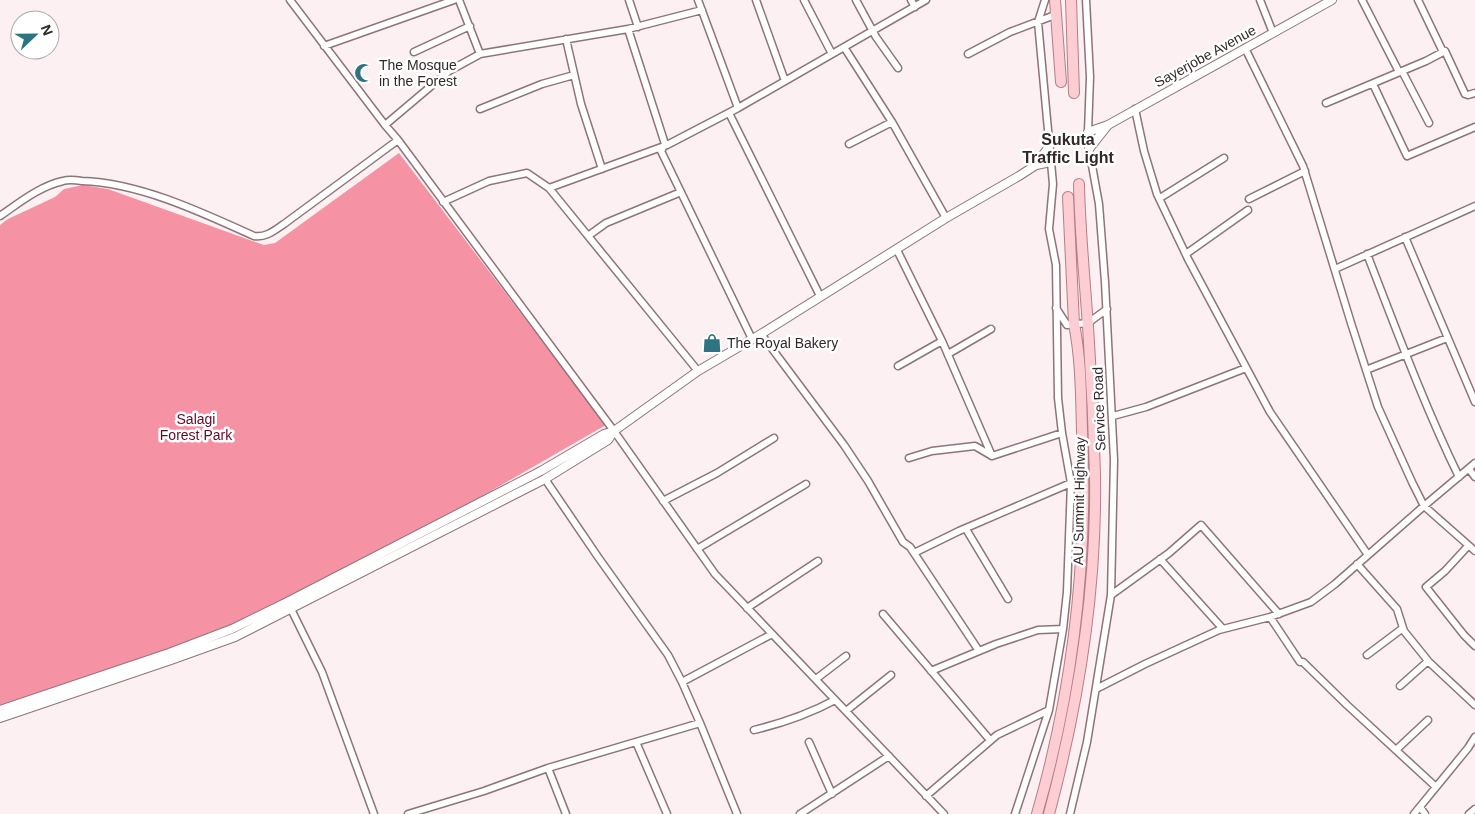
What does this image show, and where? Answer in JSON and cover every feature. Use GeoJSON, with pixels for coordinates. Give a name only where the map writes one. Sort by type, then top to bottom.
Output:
{"type":"FeatureCollection","features":[{"type":"Feature","properties":{"kind":"main road"},"geometry":{"type":"LineString","coordinates":[[1055,0],[1061,82]]}},
{"type":"Feature","properties":{"kind":"main road"},"geometry":{"type":"LineString","coordinates":[[1071,0],[1074,93]]}},
{"type":"Feature","properties":{"kind":"main road","name":"AU Summit Highway"},"geometry":{"type":"LineString","coordinates":[[1049,814],[1077,699],[1089,612],[1094,532],[1095,476],[1079,184]]}},
{"type":"Feature","properties":{"kind":"main road","name":"AU Summit Highway"},"geometry":{"type":"LineString","coordinates":[[1037,814],[1047,780],[1064,701],[1078,612],[1082,567],[1085,482],[1078,343],[1074,324],[1068,197]]}},
{"type":"Feature","properties":{"kind":"street"},"geometry":{"type":"LineString","coordinates":[[290,0],[398,140],[614,431],[714,574],[944,814]]}},
{"type":"Feature","properties":{"kind":"street"},"geometry":{"type":"LineString","coordinates":[[324,46],[454,0]]}},
{"type":"Feature","properties":{"kind":"street"},"geometry":{"type":"LineString","coordinates":[[459,0],[480,54]]}},
{"type":"Feature","properties":{"kind":"street"},"geometry":{"type":"LineString","coordinates":[[629,0],[638,27]]}},
{"type":"Feature","properties":{"kind":"street"},"geometry":{"type":"LineString","coordinates":[[698,0],[738,108]]}},
{"type":"Feature","properties":{"kind":"street"},"geometry":{"type":"LineString","coordinates":[[756,0],[786,81]]}},
{"type":"Feature","properties":{"kind":"street"},"geometry":{"type":"LineString","coordinates":[[804,0],[832,54]]}},
{"type":"Feature","properties":{"kind":"street"},"geometry":{"type":"LineString","coordinates":[[856,0],[874,30],[876,37],[898,68]]}},
{"type":"Feature","properties":{"kind":"street"},"geometry":{"type":"LineString","coordinates":[[549,188],[663,146],[729,113],[786,81],[874,30],[913,3],[926,0]]}},
{"type":"Feature","properties":{"kind":"street"},"geometry":{"type":"LineString","coordinates":[[1015,814],[1049,710],[1063,629],[1067,592],[1071,483],[1058,398],[1056,265],[1049,229],[1053,184],[1038,22],[1045,0]]}},
{"type":"Feature","properties":{"kind":"street"},"geometry":{"type":"LineString","coordinates":[[1081,0],[1086,3]]}},
{"type":"Feature","properties":{"kind":"street"},"geometry":{"type":"LineString","coordinates":[[1260,0],[1273,33]]}},
{"type":"Feature","properties":{"kind":"street","name":"Sayerjobe Avenue"},"geometry":{"type":"LineString","coordinates":[[1088,132],[1108,125],[1332,0]]}},
{"type":"Feature","properties":{"kind":"street"},"geometry":{"type":"LineString","coordinates":[[1362,0],[1429,123]]}},
{"type":"Feature","properties":{"kind":"street"},"geometry":{"type":"LineString","coordinates":[[1418,0],[1443,52],[1446,51],[1466,94],[1468,96],[1475,93]]}},
{"type":"Feature","properties":{"kind":"street","name":"Service Road"},"geometry":{"type":"LineString","coordinates":[[1070,814],[1087,742],[1111,595],[1114,460],[1107,309],[1099,204],[1089,150],[1090,77],[1086,3]]}},
{"type":"Feature","properties":{"kind":"street"},"geometry":{"type":"LineString","coordinates":[[385,125],[449,71],[480,54],[628,29],[702,10]]}},
{"type":"Feature","properties":{"kind":"street"},"geometry":{"type":"LineString","coordinates":[[968,54],[1010,32],[1055,15]]}},
{"type":"Feature","properties":{"kind":"street"},"geometry":{"type":"LineString","coordinates":[[414,52],[470,26]]}},
{"type":"Feature","properties":{"kind":"street"},"geometry":{"type":"LineString","coordinates":[[628,29],[665,144],[661,152],[752,339]]}},
{"type":"Feature","properties":{"kind":"street"},"geometry":{"type":"LineString","coordinates":[[566,39],[581,104],[602,169]]}},
{"type":"Feature","properties":{"kind":"street"},"geometry":{"type":"LineString","coordinates":[[844,47],[892,122],[946,218]]}},
{"type":"Feature","properties":{"kind":"street"},"geometry":{"type":"LineString","coordinates":[[1245,48],[1305,171],[1378,407],[1424,506],[1475,551]]}},
{"type":"Feature","properties":{"kind":"street"},"geometry":{"type":"LineString","coordinates":[[1326,103],[1443,52]]}},
{"type":"Feature","properties":{"kind":"street"},"geometry":{"type":"LineString","coordinates":[[480,109],[542,84],[574,75]]}},
{"type":"Feature","properties":{"kind":"street"},"geometry":{"type":"LineString","coordinates":[[1373,84],[1407,156],[1475,127]]}},
{"type":"Feature","properties":{"kind":"street"},"geometry":{"type":"LineString","coordinates":[[1135,109],[1144,151],[1160,198],[1186,254],[1270,412],[1368,555]]}},
{"type":"Feature","properties":{"kind":"street"},"geometry":{"type":"LineString","coordinates":[[729,113],[820,296]]}},
{"type":"Feature","properties":{"kind":"street"},"geometry":{"type":"LineString","coordinates":[[849,144],[892,122]]}},
{"type":"Feature","properties":{"kind":"street"},"geometry":{"type":"LineString","coordinates":[[1089,150],[1108,125]]}},
{"type":"Feature","properties":{"kind":"street"},"geometry":{"type":"LineString","coordinates":[[0,216],[14,206],[65,180],[99,181],[178,203],[260,237],[265,236],[284,224],[398,140]]}},
{"type":"Feature","properties":{"kind":"street"},"geometry":{"type":"LineString","coordinates":[[1036,165],[1050,145]]}},
{"type":"Feature","properties":{"kind":"street"},"geometry":{"type":"LineString","coordinates":[[1160,198],[1224,158]]}},
{"type":"Feature","properties":{"kind":"street"},"geometry":{"type":"LineString","coordinates":[[0,710],[169,653],[232,629],[541,471],[604,434],[614,431],[698,371],[761,334],[946,218],[1036,165],[1051,162]]}},
{"type":"Feature","properties":{"kind":"street"},"geometry":{"type":"LineString","coordinates":[[1249,200],[1305,171]]}},
{"type":"Feature","properties":{"kind":"street"},"geometry":{"type":"LineString","coordinates":[[443,202],[489,181],[527,173],[549,188],[698,371]]}},
{"type":"Feature","properties":{"kind":"street"},"geometry":{"type":"LineString","coordinates":[[588,236],[606,223],[681,192]]}},
{"type":"Feature","properties":{"kind":"street"},"geometry":{"type":"LineString","coordinates":[[1335,269],[1475,206]]}},
{"type":"Feature","properties":{"kind":"street"},"geometry":{"type":"LineString","coordinates":[[1186,254],[1248,210]]}},
{"type":"Feature","properties":{"kind":"street"},"geometry":{"type":"LineString","coordinates":[[1405,237],[1475,402]]}},
{"type":"Feature","properties":{"kind":"street"},"geometry":{"type":"LineString","coordinates":[[897,250],[948,354],[992,456]]}},
{"type":"Feature","properties":{"kind":"street"},"geometry":{"type":"LineString","coordinates":[[1367,254],[1441,440],[1459,477]]}},
{"type":"Feature","properties":{"kind":"street"},"geometry":{"type":"LineString","coordinates":[[1056,307],[1067,325],[1088,323],[1107,309]]}},
{"type":"Feature","properties":{"kind":"street"},"geometry":{"type":"LineString","coordinates":[[948,354],[991,329]]}},
{"type":"Feature","properties":{"kind":"street"},"geometry":{"type":"LineString","coordinates":[[761,334],[844,445],[904,542],[910,546],[979,651]]}},
{"type":"Feature","properties":{"kind":"street"},"geometry":{"type":"LineString","coordinates":[[1366,370],[1447,338]]}},
{"type":"Feature","properties":{"kind":"street"},"geometry":{"type":"LineString","coordinates":[[898,366],[942,342]]}},
{"type":"Feature","properties":{"kind":"street"},"geometry":{"type":"LineString","coordinates":[[1113,416],[1146,408],[1246,368]]}},
{"type":"Feature","properties":{"kind":"street"},"geometry":{"type":"LineString","coordinates":[[0,718],[171,660],[234,636],[291,609],[544,479],[608,440],[614,431]]}},
{"type":"Feature","properties":{"kind":"street"},"geometry":{"type":"LineString","coordinates":[[909,458],[932,451],[975,446],[992,456],[1062,433]]}},
{"type":"Feature","properties":{"kind":"street"},"geometry":{"type":"LineString","coordinates":[[663,501],[717,473],[774,438]]}},
{"type":"Feature","properties":{"kind":"street"},"geometry":{"type":"LineString","coordinates":[[1096,689],[1145,664],[1223,629],[1270,617],[1311,602],[1475,464]]}},
{"type":"Feature","properties":{"kind":"street"},"geometry":{"type":"LineString","coordinates":[[1469,469],[1475,477]]}},
{"type":"Feature","properties":{"kind":"street"},"geometry":{"type":"LineString","coordinates":[[544,479],[668,655],[700,723],[737,814]]}},
{"type":"Feature","properties":{"kind":"street"},"geometry":{"type":"LineString","coordinates":[[914,553],[1071,483]]}},
{"type":"Feature","properties":{"kind":"street"},"geometry":{"type":"LineString","coordinates":[[697,549],[806,484]]}},
{"type":"Feature","properties":{"kind":"street"},"geometry":{"type":"LineString","coordinates":[[1111,595],[1160,559],[1201,525],[1279,614]]}},
{"type":"Feature","properties":{"kind":"street"},"geometry":{"type":"LineString","coordinates":[[966,529],[1008,599]]}},
{"type":"Feature","properties":{"kind":"street"},"geometry":{"type":"LineString","coordinates":[[1468,546],[1445,571],[1426,587],[1475,646]]}},
{"type":"Feature","properties":{"kind":"street"},"geometry":{"type":"LineString","coordinates":[[1160,559],[1223,629]]}},
{"type":"Feature","properties":{"kind":"street"},"geometry":{"type":"LineString","coordinates":[[747,608],[818,561]]}},
{"type":"Feature","properties":{"kind":"street"},"geometry":{"type":"LineString","coordinates":[[1358,564],[1397,609],[1403,628],[1428,661],[1475,705]]}},
{"type":"Feature","properties":{"kind":"street"},"geometry":{"type":"LineString","coordinates":[[291,609],[322,672],[374,814]]}},
{"type":"Feature","properties":{"kind":"street"},"geometry":{"type":"LineString","coordinates":[[883,614],[990,740]]}},
{"type":"Feature","properties":{"kind":"street"},"geometry":{"type":"LineString","coordinates":[[1270,617],[1300,662],[1303,662],[1436,787]]}},
{"type":"Feature","properties":{"kind":"street"},"geometry":{"type":"LineString","coordinates":[[1367,655],[1403,628]]}},
{"type":"Feature","properties":{"kind":"street"},"geometry":{"type":"LineString","coordinates":[[931,671],[996,644],[1038,630],[1063,629]]}},
{"type":"Feature","properties":{"kind":"street"},"geometry":{"type":"LineString","coordinates":[[682,682],[772,634]]}},
{"type":"Feature","properties":{"kind":"street"},"geometry":{"type":"LineString","coordinates":[[816,680],[846,656]]}},
{"type":"Feature","properties":{"kind":"street"},"geometry":{"type":"LineString","coordinates":[[1400,686],[1428,661]]}},
{"type":"Feature","properties":{"kind":"street"},"geometry":{"type":"LineString","coordinates":[[846,711],[891,675]]}},
{"type":"Feature","properties":{"kind":"street"},"geometry":{"type":"LineString","coordinates":[[754,730],[814,712],[835,700]]}},
{"type":"Feature","properties":{"kind":"street"},"geometry":{"type":"LineString","coordinates":[[926,796],[997,735],[1049,710]]}},
{"type":"Feature","properties":{"kind":"street"},"geometry":{"type":"LineString","coordinates":[[1396,750],[1428,720]]}},
{"type":"Feature","properties":{"kind":"street"},"geometry":{"type":"LineString","coordinates":[[408,814],[484,791],[548,768],[700,723]]}},
{"type":"Feature","properties":{"kind":"street"},"geometry":{"type":"LineString","coordinates":[[1414,814],[1475,737]]}},
{"type":"Feature","properties":{"kind":"street"},"geometry":{"type":"LineString","coordinates":[[636,742],[667,814]]}},
{"type":"Feature","properties":{"kind":"street"},"geometry":{"type":"LineString","coordinates":[[809,742],[832,794]]}},
{"type":"Feature","properties":{"kind":"street"},"geometry":{"type":"LineString","coordinates":[[800,814],[889,756]]}},
{"type":"Feature","properties":{"kind":"street"},"geometry":{"type":"LineString","coordinates":[[548,768],[566,814]]}},
{"type":"Feature","properties":{"kind":"street"},"geometry":{"type":"LineString","coordinates":[[1420,807],[1425,814]]}},
{"type":"Feature","properties":{"kind":"street"},"geometry":{"type":"LineString","coordinates":[[1469,814],[1475,808]]}},
{"type":"Feature","properties":{"kind":"green space","name":"Salagi Forest Park"},"geometry":{"type":"Polygon","coordinates":[[[399,153],[606,425],[430,526],[222,633],[168,655],[0,714],[0,225],[8,219],[55,197],[64,189],[83,185],[108,189],[264,245],[275,243],[399,153]]]}},
{"type":"Feature","properties":{"kind":"place","name":"The Mosque in the Forest"},"geometry":{"type":"Point","coordinates":[364,73]}},
{"type":"Feature","properties":{"kind":"place","name":"The Royal Bakery"},"geometry":{"type":"Point","coordinates":[712,343]}},
{"type":"Feature","properties":{"kind":"district","name":"Sukuta Traffic Light"},"geometry":{"type":"Point","coordinates":[1068,148]}}]}
